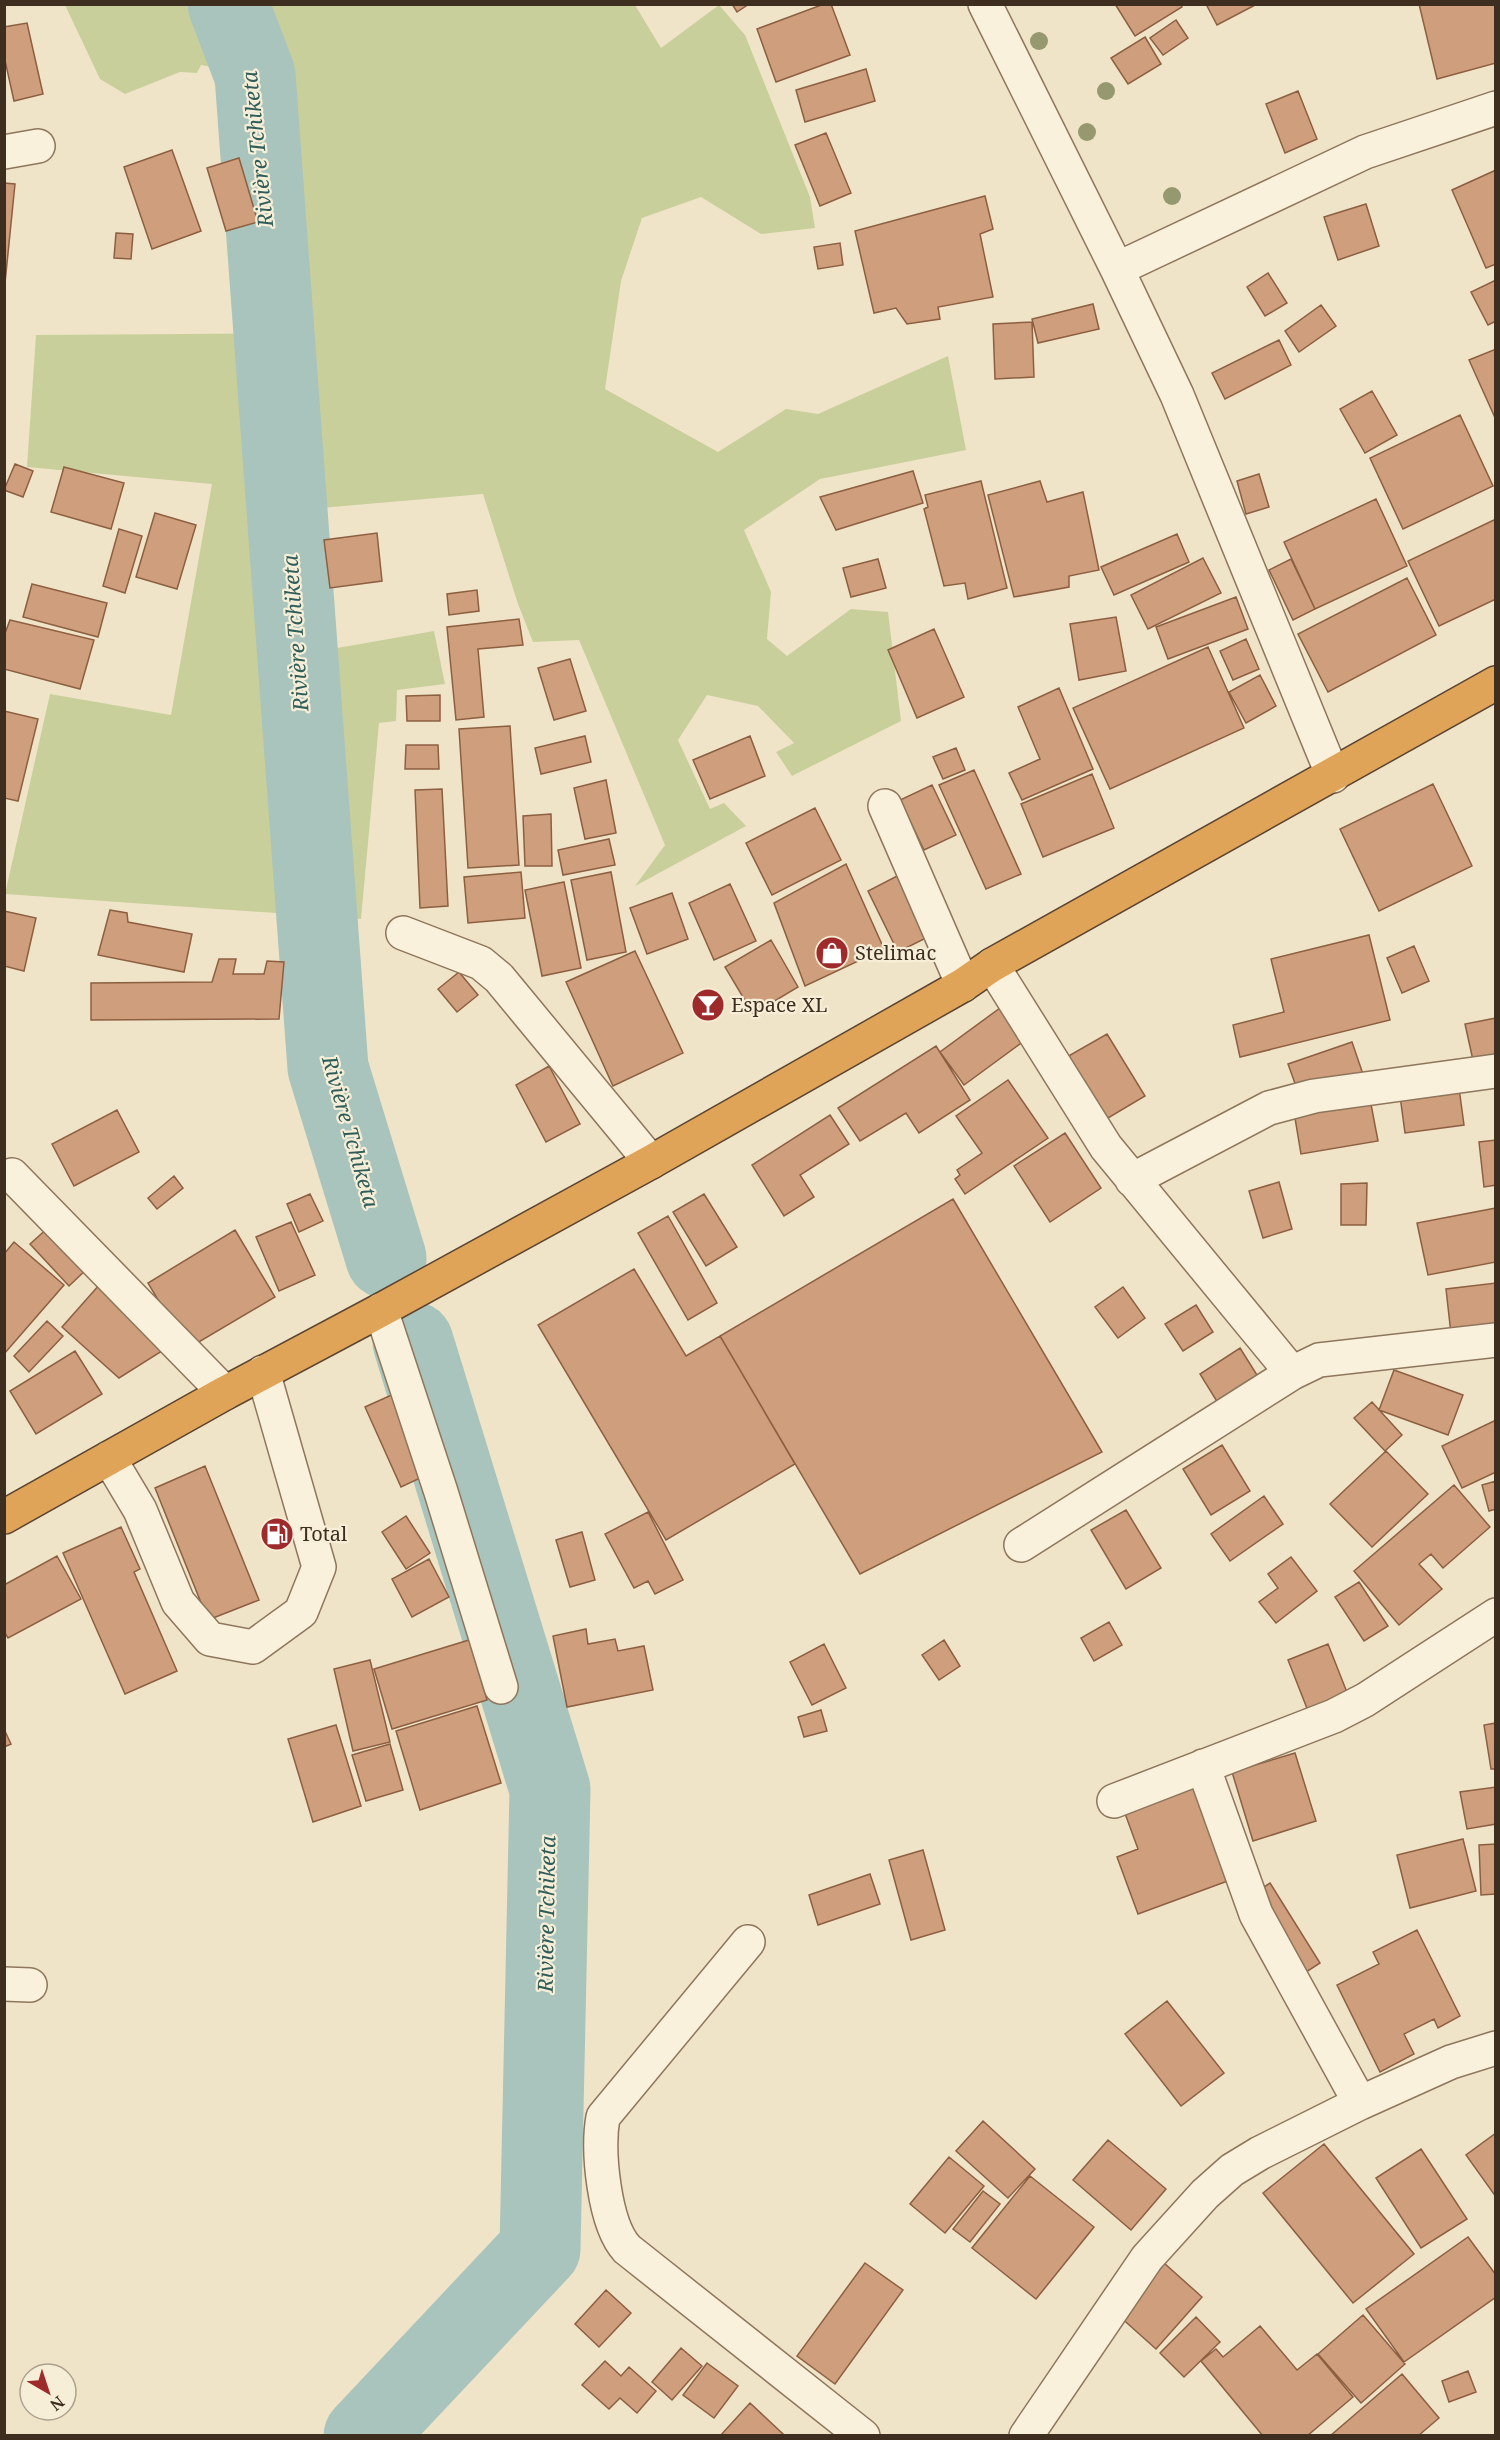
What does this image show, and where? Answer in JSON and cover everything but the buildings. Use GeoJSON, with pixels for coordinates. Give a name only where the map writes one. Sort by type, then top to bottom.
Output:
{"type":"FeatureCollection","features":[{"type":"Feature","properties":{"kind":"highway"},"geometry":{"type":"LineString","coordinates":[[6,1515],[263,1372],[651,1162],[963,984],[992,965],[1496,683]]}},
{"type":"Feature","properties":{"kind":"street"},"geometry":{"type":"LineString","coordinates":[[985,4],[1177,395],[1333,776]]}},
{"type":"Feature","properties":{"kind":"street"},"geometry":{"type":"LineString","coordinates":[[1117,269],[1365,152],[1496,108]]}},
{"type":"Feature","properties":{"kind":"street"},"geometry":{"type":"LineString","coordinates":[[4,152],[38,146]]}},
{"type":"Feature","properties":{"kind":"street"},"geometry":{"type":"LineString","coordinates":[[885,806],[963,984]]}},
{"type":"Feature","properties":{"kind":"street"},"geometry":{"type":"LineString","coordinates":[[403,933],[481,963],[499,978],[651,1162]]}},
{"type":"Feature","properties":{"kind":"street"},"geometry":{"type":"LineString","coordinates":[[992,965],[1106,1147],[1292,1373]]}},
{"type":"Feature","properties":{"kind":"street"},"geometry":{"type":"LineString","coordinates":[[1132,1180],[1269,1108],[1292,1101],[1496,1071]]}},
{"type":"Feature","properties":{"kind":"street"},"geometry":{"type":"LineString","coordinates":[[12,1175],[225,1393]]}},
{"type":"Feature","properties":{"kind":"street"},"geometry":{"type":"LineString","coordinates":[[381,1310],[438,1481],[501,1687]]}},
{"type":"Feature","properties":{"kind":"street"},"geometry":{"type":"LineString","coordinates":[[1021,1545],[1292,1373],[1319,1360],[1496,1340]]}},
{"type":"Feature","properties":{"kind":"street"},"geometry":{"type":"LineString","coordinates":[[109,1458],[140,1510],[178,1602],[210,1639],[253,1647],[301,1612],[319,1567],[263,1372]]}},
{"type":"Feature","properties":{"kind":"street"},"geometry":{"type":"LineString","coordinates":[[1114,1801],[1334,1716],[1365,1700],[1496,1615]]}},
{"type":"Feature","properties":{"kind":"street"},"geometry":{"type":"LineString","coordinates":[[1203,1766],[1260,1924],[1360,2103]]}},
{"type":"Feature","properties":{"kind":"street"},"geometry":{"type":"LineString","coordinates":[[748,1942],[603,2117],[600,2150],[612,2226],[627,2249],[862,2436]]}},
{"type":"Feature","properties":{"kind":"street"},"geometry":{"type":"LineString","coordinates":[[1026,2436],[1147,2258],[1205,2193],[1232,2170],[1260,2153],[1360,2103],[1451,2062],[1495,2049]]}},
{"type":"Feature","properties":{"kind":"green space"},"geometry":{"type":"Polygon","coordinates":[[[65,5],[635,5],[661,48],[719,5],[745,35],[810,197],[815,228],[761,234],[701,197],[642,218],[621,281],[605,389],[718,452],[786,409],[818,414],[948,356],[966,450],[820,479],[744,530],[771,592],[767,639],[787,656],[851,609],[888,612],[901,721],[792,776],[776,752],[794,743],[758,706],[707,695],[678,740],[710,809],[724,803],[746,826],[635,886],[665,845],[579,640],[533,642],[518,604],[483,494],[309,509],[326,650],[434,631],[445,684],[397,690],[396,721],[379,723],[361,919],[5,894],[50,694],[171,715],[212,484],[27,467],[36,335],[314,333],[271,78],[201,65],[197,73],[180,72],[125,94],[100,79],[65,5]]]}},
{"type":"Feature","properties":{"kind":"waterway","name":"Rivière Tchiketa"},"geometry":{"type":"LineString","coordinates":[[228,4],[255,75],[328,1068],[386,1258]]}},
{"type":"Feature","properties":{"kind":"waterway","name":"Rivière Tchiketa"},"geometry":{"type":"LineString","coordinates":[[364,2436],[540,2249],[550,1789],[413,1342]]}},
{"type":"Feature","properties":{"kind":"place","name":"Stelimac"},"geometry":{"type":"Point","coordinates":[832,953]}},
{"type":"Feature","properties":{"kind":"place","name":"Espace XL"},"geometry":{"type":"Point","coordinates":[708,1005]}},
{"type":"Feature","properties":{"kind":"place","name":"Total"},"geometry":{"type":"Point","coordinates":[277,1534]}}]}
